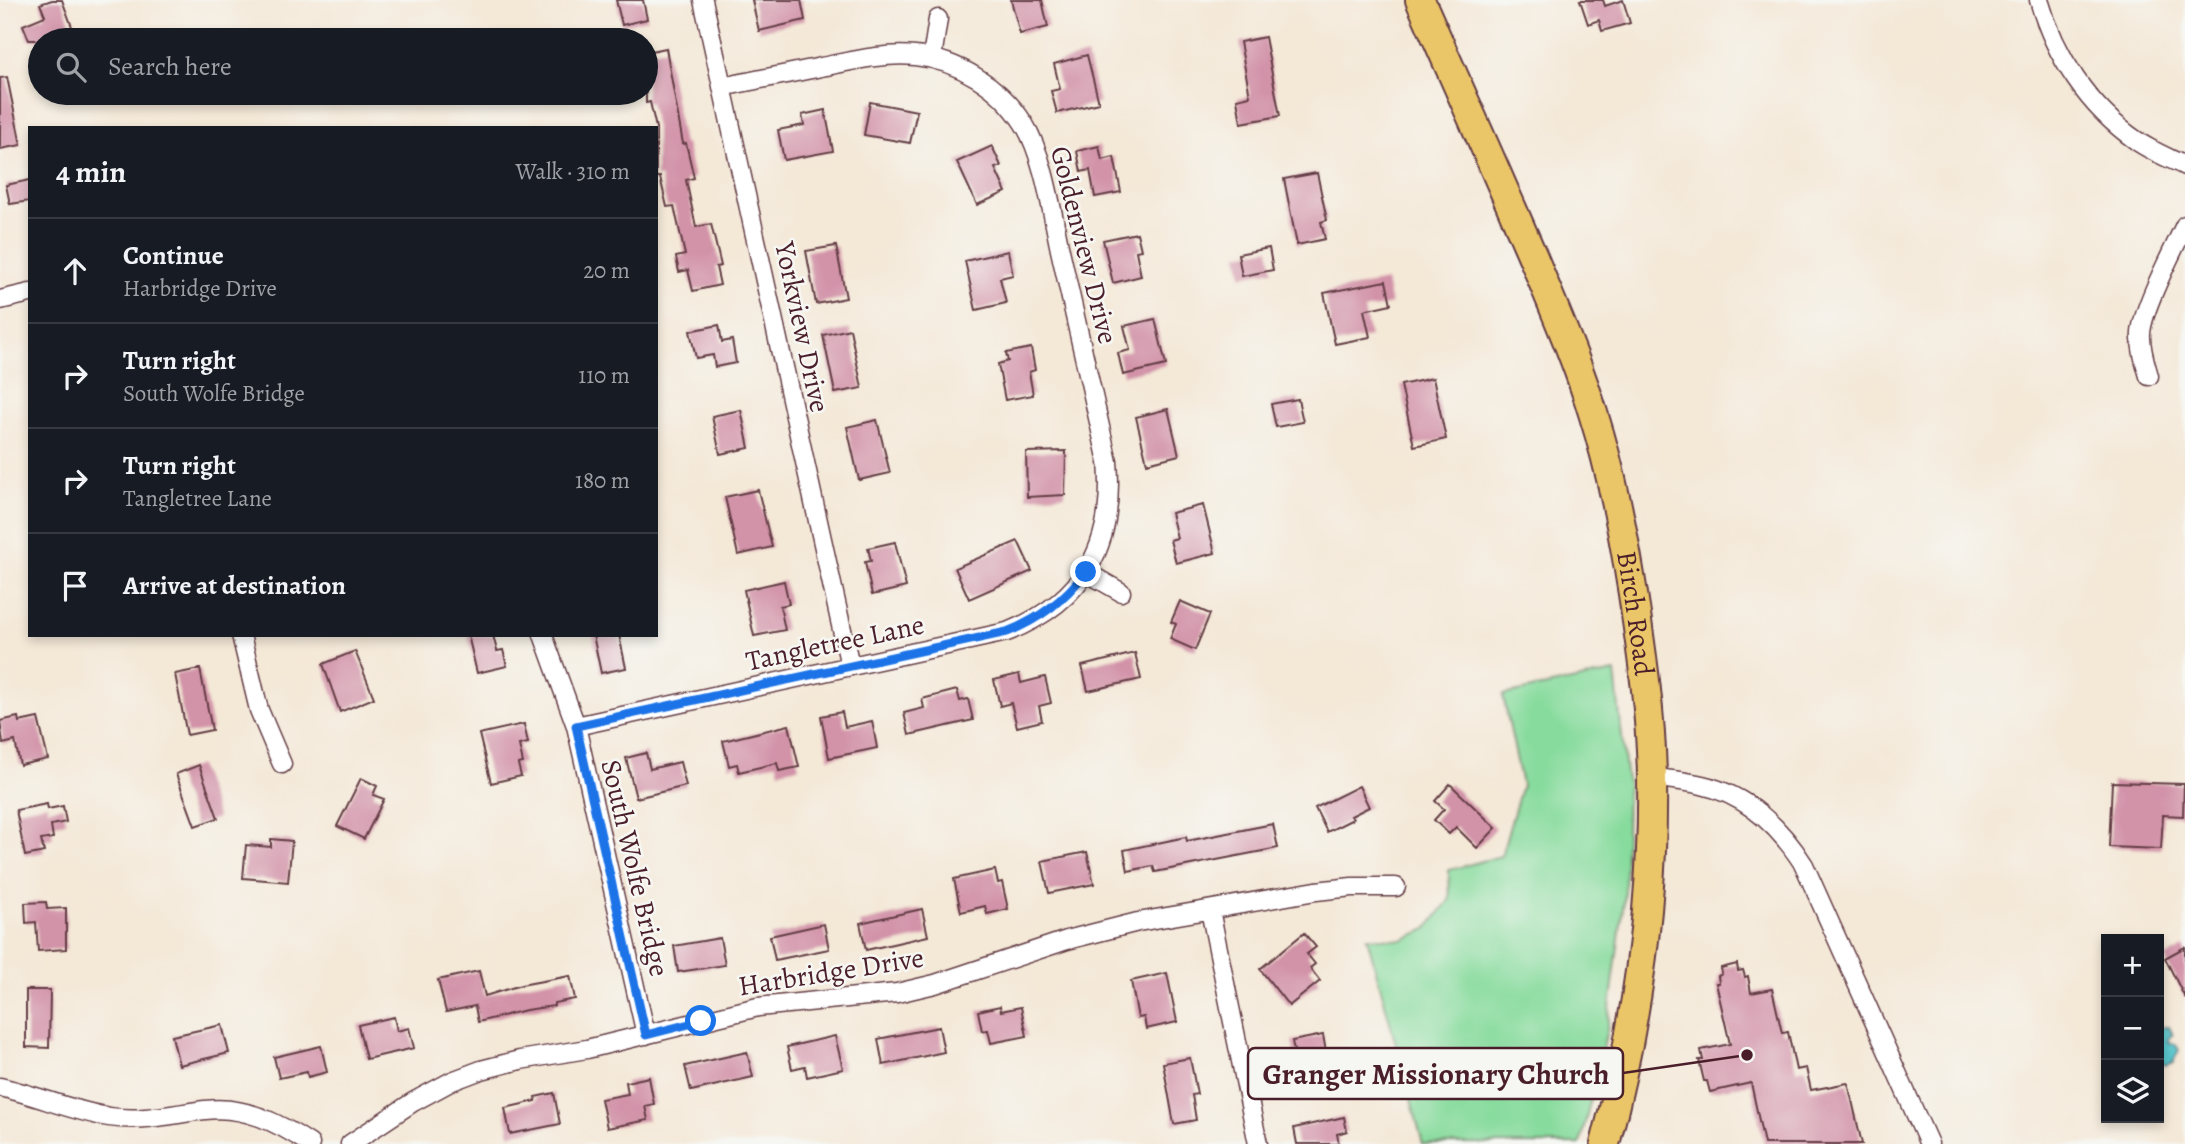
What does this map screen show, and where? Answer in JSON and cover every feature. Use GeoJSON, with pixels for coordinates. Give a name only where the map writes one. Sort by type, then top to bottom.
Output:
{"type":"FeatureCollection","features":[{"type":"Feature","properties":{"kind":"main road","name":"Birch Road"},"geometry":{"type":"LineString","coordinates":[[1420,0],[1571,349],[1593,413],[1621,521],[1646,690],[1652,777],[1650,886],[1641,975],[1621,1083],[1605,1144]]}},
{"type":"Feature","properties":{"kind":"street","name":"Yorkview Drive"},"geometry":{"type":"LineString","coordinates":[[703,0],[849,666]]}},
{"type":"Feature","properties":{"kind":"street"},"geometry":{"type":"LineString","coordinates":[[2039,0],[2058,49],[2078,83],[2102,112],[2137,141],[2185,166]]}},
{"type":"Feature","properties":{"kind":"street"},"geometry":{"type":"LineString","coordinates":[[932,58],[938,19]]}},
{"type":"Feature","properties":{"kind":"street","name":"Goldenview Drive"},"geometry":{"type":"LineString","coordinates":[[722,87],[893,55],[932,58],[975,76],[997,93],[1024,125],[1035,149],[1049,197],[1087,370]]}},
{"type":"Feature","properties":{"kind":"street"},"geometry":{"type":"LineString","coordinates":[[2149,376],[2141,332],[2148,307],[2185,225]]}},
{"type":"Feature","properties":{"kind":"street"},"geometry":{"type":"LineString","coordinates":[[0,300],[28,293]]}},
{"type":"Feature","properties":{"kind":"street","name":"Tangletree Lane"},"geometry":{"type":"LineString","coordinates":[[576,726],[1007,632],[1036,619],[1060,601],[1086,572],[1097,552],[1104,529],[1110,493],[1108,462],[1087,370]]}},
{"type":"Feature","properties":{"kind":"street"},"geometry":{"type":"LineString","coordinates":[[1086,572],[1121,592]]}},
{"type":"Feature","properties":{"kind":"street"},"geometry":{"type":"LineString","coordinates":[[241,637],[259,710],[282,764]]}},
{"type":"Feature","properties":{"kind":"street","name":"South Wolfe Bridge"},"geometry":{"type":"LineString","coordinates":[[544,637],[576,726],[646,1035]]}},
{"type":"Feature","properties":{"kind":"street"},"geometry":{"type":"LineString","coordinates":[[1652,777],[1703,785],[1728,794],[1765,818],[1793,848],[1804,865],[1929,1144]]}},
{"type":"Feature","properties":{"kind":"street","name":"Harbridge Drive"},"geometry":{"type":"LineString","coordinates":[[350,1144],[413,1102],[452,1082],[481,1070],[520,1060],[587,1049],[758,1007],[897,993],[936,984],[1066,940],[1138,922],[1316,891],[1352,887],[1396,887]]}},
{"type":"Feature","properties":{"kind":"street"},"geometry":{"type":"LineString","coordinates":[[1210,910],[1258,1144]]}},
{"type":"Feature","properties":{"kind":"street"},"geometry":{"type":"LineString","coordinates":[[0,1087],[108,1116],[142,1119],[207,1110],[234,1110],[260,1116],[289,1129],[310,1144]]}},
{"type":"Feature","properties":{"kind":"green space"},"geometry":{"type":"Polygon","coordinates":[[[1615,672],[1627,782],[1625,893],[1607,1030],[1580,1144],[1423,1144],[1367,937],[1402,940],[1427,929],[1450,899],[1449,870],[1501,856],[1522,785],[1503,695],[1615,672]]]}},
{"type":"Feature","properties":{"kind":"water"},"geometry":{"type":"Polygon","coordinates":[[[2164,1027],[2169,1027],[2173,1035],[2169,1042],[2175,1044],[2179,1050],[2173,1062],[2166,1065],[2164,1027]]]}},
{"type":"Feature","properties":{"kind":"building"},"geometry":{"type":"Polygon","coordinates":[[[62,0],[72,28],[28,28],[28,38],[23,25],[45,16],[40,4],[62,0]]]}},
{"type":"Feature","properties":{"kind":"building"},"geometry":{"type":"Polygon","coordinates":[[[616,0],[643,0],[647,19],[622,25],[616,0]]]}},
{"type":"Feature","properties":{"kind":"building"},"geometry":{"type":"Polygon","coordinates":[[[752,0],[801,0],[805,20],[759,31],[752,0]]]}},
{"type":"Feature","properties":{"kind":"building"},"geometry":{"type":"Polygon","coordinates":[[[1011,0],[1042,0],[1048,27],[1020,34],[1011,0]]]}},
{"type":"Feature","properties":{"kind":"building"},"geometry":{"type":"Polygon","coordinates":[[[1580,0],[1603,0],[1605,6],[1623,0],[1630,23],[1602,31],[1599,20],[1588,24],[1580,0]]]}},
{"type":"Feature","properties":{"kind":"building"},"geometry":{"type":"Polygon","coordinates":[[[1265,37],[1280,116],[1241,123],[1237,99],[1250,96],[1240,42],[1265,37]]]}},
{"type":"Feature","properties":{"kind":"building"},"geometry":{"type":"Polygon","coordinates":[[[666,48],[683,144],[686,143],[694,178],[686,180],[696,227],[711,224],[721,266],[716,267],[720,285],[693,291],[688,270],[679,272],[676,257],[685,255],[674,206],[667,207],[658,177],[658,126],[656,126],[651,105],[658,105],[658,50],[666,48]]]}},
{"type":"Feature","properties":{"kind":"building"},"geometry":{"type":"Polygon","coordinates":[[[1087,55],[1099,103],[1057,113],[1051,91],[1060,89],[1054,64],[1087,55]]]}},
{"type":"Feature","properties":{"kind":"building"},"geometry":{"type":"Polygon","coordinates":[[[7,77],[21,145],[0,149],[0,78],[7,77]]]}},
{"type":"Feature","properties":{"kind":"building"},"geometry":{"type":"Polygon","coordinates":[[[870,102],[917,111],[910,143],[864,135],[870,102]]]}},
{"type":"Feature","properties":{"kind":"building"},"geometry":{"type":"Polygon","coordinates":[[[825,110],[833,151],[784,160],[778,130],[804,125],[802,115],[825,110]]]}},
{"type":"Feature","properties":{"kind":"building"},"geometry":{"type":"Polygon","coordinates":[[[992,146],[1001,166],[995,168],[1006,192],[977,205],[957,162],[992,146]]]}},
{"type":"Feature","properties":{"kind":"building"},"geometry":{"type":"Polygon","coordinates":[[[1099,146],[1102,160],[1114,157],[1121,192],[1095,197],[1090,170],[1081,172],[1077,151],[1099,146]]]}},
{"type":"Feature","properties":{"kind":"building"},"geometry":{"type":"Polygon","coordinates":[[[1317,173],[1327,220],[1321,222],[1325,239],[1297,245],[1284,179],[1317,173]]]}},
{"type":"Feature","properties":{"kind":"building"},"geometry":{"type":"Polygon","coordinates":[[[28,180],[28,201],[10,204],[6,185],[28,180]]]}},
{"type":"Feature","properties":{"kind":"building"},"geometry":{"type":"Polygon","coordinates":[[[1137,233],[1141,250],[1136,251],[1141,276],[1113,283],[1103,240],[1137,233]]]}},
{"type":"Feature","properties":{"kind":"building"},"geometry":{"type":"Polygon","coordinates":[[[836,246],[846,298],[816,304],[806,251],[836,246]]]}},
{"type":"Feature","properties":{"kind":"building"},"geometry":{"type":"Polygon","coordinates":[[[1269,248],[1273,270],[1242,276],[1238,254],[1269,248]]]}},
{"type":"Feature","properties":{"kind":"building"},"geometry":{"type":"Polygon","coordinates":[[[1008,251],[1013,275],[1000,278],[1006,303],[976,310],[965,261],[1008,251]]]}},
{"type":"Feature","properties":{"kind":"building"},"geometry":{"type":"Polygon","coordinates":[[[1386,281],[1391,304],[1364,310],[1370,337],[1335,344],[1324,293],[1386,281]]]}},
{"type":"Feature","properties":{"kind":"building"},"geometry":{"type":"Polygon","coordinates":[[[1155,319],[1166,365],[1123,375],[1118,353],[1130,350],[1124,326],[1155,319]]]}},
{"type":"Feature","properties":{"kind":"building"},"geometry":{"type":"Polygon","coordinates":[[[719,325],[722,342],[732,340],[736,363],[715,367],[713,355],[696,358],[690,331],[719,325]]]}},
{"type":"Feature","properties":{"kind":"building"},"geometry":{"type":"Polygon","coordinates":[[[850,329],[862,388],[835,393],[823,335],[850,329]]]}},
{"type":"Feature","properties":{"kind":"building"},"geometry":{"type":"Polygon","coordinates":[[[1031,348],[1035,370],[1029,372],[1033,395],[1005,400],[998,364],[1008,361],[1006,353],[1031,348]]]}},
{"type":"Feature","properties":{"kind":"building"},"geometry":{"type":"Polygon","coordinates":[[[1433,378],[1446,439],[1414,446],[1401,385],[1433,378]]]}},
{"type":"Feature","properties":{"kind":"building"},"geometry":{"type":"Polygon","coordinates":[[[1298,399],[1303,422],[1276,427],[1271,404],[1298,399]]]}},
{"type":"Feature","properties":{"kind":"building"},"geometry":{"type":"Polygon","coordinates":[[[1168,409],[1179,455],[1147,463],[1136,417],[1168,409]]]}},
{"type":"Feature","properties":{"kind":"building"},"geometry":{"type":"Polygon","coordinates":[[[741,410],[749,448],[720,454],[712,416],[741,410]]]}},
{"type":"Feature","properties":{"kind":"building"},"geometry":{"type":"Polygon","coordinates":[[[877,420],[890,473],[859,480],[847,427],[877,420]]]}},
{"type":"Feature","properties":{"kind":"building"},"geometry":{"type":"Polygon","coordinates":[[[1066,451],[1065,495],[1027,497],[1026,452],[1066,451]]]}},
{"type":"Feature","properties":{"kind":"building"},"geometry":{"type":"Polygon","coordinates":[[[758,490],[772,547],[738,555],[725,497],[758,490]]]}},
{"type":"Feature","properties":{"kind":"building"},"geometry":{"type":"Polygon","coordinates":[[[1203,505],[1215,553],[1176,563],[1170,540],[1177,538],[1171,513],[1203,505]]]}},
{"type":"Feature","properties":{"kind":"building"},"geometry":{"type":"Polygon","coordinates":[[[1018,541],[1032,571],[969,599],[955,568],[1018,541]]]}},
{"type":"Feature","properties":{"kind":"building"},"geometry":{"type":"Polygon","coordinates":[[[895,542],[906,587],[872,595],[865,562],[871,561],[868,548],[895,542]]]}},
{"type":"Feature","properties":{"kind":"building"},"geometry":{"type":"Polygon","coordinates":[[[784,581],[789,604],[780,606],[785,630],[754,636],[744,590],[784,581]]]}},
{"type":"Feature","properties":{"kind":"building"},"geometry":{"type":"Polygon","coordinates":[[[1180,601],[1210,614],[1195,650],[1170,639],[1176,624],[1171,622],[1180,601]]]}},
{"type":"Feature","properties":{"kind":"building"},"geometry":{"type":"Polygon","coordinates":[[[468,637],[494,637],[497,651],[503,650],[507,666],[477,673],[468,637]]]}},
{"type":"Feature","properties":{"kind":"building"},"geometry":{"type":"Polygon","coordinates":[[[593,637],[619,637],[626,668],[601,673],[593,637]]]}},
{"type":"Feature","properties":{"kind":"building"},"geometry":{"type":"Polygon","coordinates":[[[355,651],[374,698],[340,712],[323,664],[355,651]]]}},
{"type":"Feature","properties":{"kind":"building"},"geometry":{"type":"Polygon","coordinates":[[[1135,653],[1141,679],[1088,691],[1082,666],[1135,653]]]}},
{"type":"Feature","properties":{"kind":"building"},"geometry":{"type":"Polygon","coordinates":[[[200,669],[212,730],[187,735],[175,674],[200,669]]]}},
{"type":"Feature","properties":{"kind":"building"},"geometry":{"type":"Polygon","coordinates":[[[1019,674],[1021,683],[1045,677],[1051,703],[1039,706],[1042,721],[1017,727],[1011,703],[1000,706],[994,680],[1019,674]]]}},
{"type":"Feature","properties":{"kind":"building"},"geometry":{"type":"Polygon","coordinates":[[[957,690],[960,701],[968,699],[973,720],[909,735],[904,713],[924,708],[922,699],[957,690]]]}},
{"type":"Feature","properties":{"kind":"building"},"geometry":{"type":"Polygon","coordinates":[[[842,712],[845,727],[872,721],[877,748],[829,758],[821,716],[842,712]]]}},
{"type":"Feature","properties":{"kind":"building"},"geometry":{"type":"Polygon","coordinates":[[[18,717],[19,722],[38,718],[48,759],[20,765],[15,741],[3,744],[0,721],[18,717]]]}},
{"type":"Feature","properties":{"kind":"building"},"geometry":{"type":"Polygon","coordinates":[[[524,724],[528,743],[519,745],[523,763],[518,764],[521,776],[491,783],[479,734],[524,724]]]}},
{"type":"Feature","properties":{"kind":"building"},"geometry":{"type":"Polygon","coordinates":[[[789,725],[799,767],[779,771],[777,763],[739,772],[737,764],[729,766],[723,741],[789,725]]]}},
{"type":"Feature","properties":{"kind":"building"},"geometry":{"type":"Polygon","coordinates":[[[646,753],[650,769],[680,762],[686,786],[636,798],[626,758],[646,753]]]}},
{"type":"Feature","properties":{"kind":"building"},"geometry":{"type":"Polygon","coordinates":[[[199,765],[218,818],[195,826],[176,774],[199,765]]]}},
{"type":"Feature","properties":{"kind":"building"},"geometry":{"type":"Polygon","coordinates":[[[361,778],[377,786],[373,795],[384,799],[364,839],[337,826],[361,778]]]}},
{"type":"Feature","properties":{"kind":"building"},"geometry":{"type":"Polygon","coordinates":[[[2112,782],[2184,784],[2183,816],[2163,815],[2161,849],[2109,847],[2112,782]]]}},
{"type":"Feature","properties":{"kind":"building"},"geometry":{"type":"Polygon","coordinates":[[[1450,784],[1496,828],[1477,848],[1456,827],[1449,834],[1434,820],[1444,809],[1435,801],[1450,784]]]}},
{"type":"Feature","properties":{"kind":"building"},"geometry":{"type":"Polygon","coordinates":[[[1359,786],[1369,807],[1351,816],[1353,819],[1327,832],[1315,808],[1359,786]]]}},
{"type":"Feature","properties":{"kind":"building"},"geometry":{"type":"Polygon","coordinates":[[[47,804],[48,809],[63,806],[66,822],[51,825],[53,838],[41,840],[44,852],[25,856],[16,810],[47,804]]]}},
{"type":"Feature","properties":{"kind":"building"},"geometry":{"type":"Polygon","coordinates":[[[1273,824],[1278,848],[1155,872],[1153,866],[1128,871],[1124,850],[1186,837],[1187,841],[1273,824]]]}},
{"type":"Feature","properties":{"kind":"building"},"geometry":{"type":"Polygon","coordinates":[[[271,839],[292,841],[288,882],[243,878],[246,845],[271,847],[271,839]]]}},
{"type":"Feature","properties":{"kind":"building"},"geometry":{"type":"Polygon","coordinates":[[[1087,852],[1094,884],[1049,893],[1042,861],[1087,852]]]}},
{"type":"Feature","properties":{"kind":"building"},"geometry":{"type":"Polygon","coordinates":[[[995,870],[998,883],[1002,882],[1008,909],[987,914],[985,906],[961,912],[954,879],[995,870]]]}},
{"type":"Feature","properties":{"kind":"building"},"geometry":{"type":"Polygon","coordinates":[[[46,902],[47,909],[66,908],[66,949],[38,951],[36,922],[26,923],[25,903],[46,902]]]}},
{"type":"Feature","properties":{"kind":"building"},"geometry":{"type":"Polygon","coordinates":[[[922,909],[928,936],[866,950],[860,923],[922,909]]]}},
{"type":"Feature","properties":{"kind":"building"},"geometry":{"type":"Polygon","coordinates":[[[824,924],[829,949],[775,960],[770,936],[824,924]]]}},
{"type":"Feature","properties":{"kind":"building"},"geometry":{"type":"Polygon","coordinates":[[[1304,933],[1316,947],[1307,954],[1315,964],[1310,968],[1320,981],[1289,1006],[1260,969],[1304,933]]]}},
{"type":"Feature","properties":{"kind":"building"},"geometry":{"type":"Polygon","coordinates":[[[720,938],[725,965],[678,972],[674,946],[720,938]]]}},
{"type":"Feature","properties":{"kind":"building"},"geometry":{"type":"Polygon","coordinates":[[[2185,947],[2185,998],[2165,958],[2185,947]]]}},
{"type":"Feature","properties":{"kind":"building"},"geometry":{"type":"Polygon","coordinates":[[[1737,964],[1738,971],[1743,970],[1745,977],[1748,976],[1751,993],[1772,989],[1782,1033],[1788,1032],[1796,1070],[1806,1068],[1811,1090],[1848,1083],[1862,1144],[1764,1144],[1751,1083],[1710,1092],[1699,1060],[1703,1060],[1701,1050],[1730,1044],[1716,983],[1719,983],[1718,976],[1722,974],[1721,968],[1737,964]]]}},
{"type":"Feature","properties":{"kind":"building"},"geometry":{"type":"Polygon","coordinates":[[[479,971],[485,996],[521,985],[570,976],[575,999],[478,1022],[475,1006],[446,1012],[438,980],[479,971]]]}},
{"type":"Feature","properties":{"kind":"building"},"geometry":{"type":"Polygon","coordinates":[[[1167,973],[1177,1022],[1146,1029],[1144,1017],[1138,1018],[1131,981],[1167,973]]]}},
{"type":"Feature","properties":{"kind":"building"},"geometry":{"type":"Polygon","coordinates":[[[26,990],[50,990],[49,1048],[26,1047],[26,990]]]}},
{"type":"Feature","properties":{"kind":"building"},"geometry":{"type":"Polygon","coordinates":[[[1000,1006],[1001,1011],[1021,1007],[1027,1036],[991,1043],[988,1030],[982,1031],[978,1011],[1000,1006]]]}},
{"type":"Feature","properties":{"kind":"building"},"geometry":{"type":"Polygon","coordinates":[[[394,1017],[397,1031],[409,1028],[414,1048],[366,1059],[358,1025],[394,1017]]]}},
{"type":"Feature","properties":{"kind":"building"},"geometry":{"type":"Polygon","coordinates":[[[222,1025],[229,1053],[179,1065],[172,1036],[222,1025]]]}},
{"type":"Feature","properties":{"kind":"building"},"geometry":{"type":"Polygon","coordinates":[[[939,1027],[944,1052],[883,1065],[878,1039],[939,1027]]]}},
{"type":"Feature","properties":{"kind":"building"},"geometry":{"type":"Polygon","coordinates":[[[1323,1035],[1331,1080],[1309,1084],[1311,1091],[1286,1096],[1281,1070],[1297,1067],[1292,1041],[1323,1035]]]}},
{"type":"Feature","properties":{"kind":"building"},"geometry":{"type":"Polygon","coordinates":[[[835,1036],[843,1069],[807,1077],[805,1066],[792,1069],[787,1047],[835,1036]]]}},
{"type":"Feature","properties":{"kind":"building"},"geometry":{"type":"Polygon","coordinates":[[[321,1046],[327,1072],[308,1077],[307,1072],[279,1078],[274,1057],[321,1046]]]}},
{"type":"Feature","properties":{"kind":"building"},"geometry":{"type":"Polygon","coordinates":[[[747,1052],[753,1077],[691,1091],[685,1066],[747,1052]]]}},
{"type":"Feature","properties":{"kind":"building"},"geometry":{"type":"Polygon","coordinates":[[[1190,1058],[1197,1094],[1192,1095],[1196,1120],[1174,1124],[1163,1063],[1190,1058]]]}},
{"type":"Feature","properties":{"kind":"building"},"geometry":{"type":"Polygon","coordinates":[[[649,1077],[654,1104],[645,1106],[648,1120],[607,1128],[601,1099],[628,1094],[626,1082],[649,1077]]]}},
{"type":"Feature","properties":{"kind":"building"},"geometry":{"type":"Polygon","coordinates":[[[554,1093],[560,1124],[510,1134],[505,1108],[536,1101],[535,1097],[554,1093]]]}},
{"type":"Feature","properties":{"kind":"building"},"geometry":{"type":"Polygon","coordinates":[[[1344,1117],[1347,1131],[1337,1134],[1339,1144],[1297,1144],[1294,1128],[1344,1117]]]}},
{"type":"Feature","properties":{"kind":"place","name":"Granger Missionary Church"},"geometry":{"type":"Point","coordinates":[1747,1055]}},
{"type":"Feature","properties":{"kind":"route"},"geometry":{"type":"LineString","coordinates":[[701,1021],[646,1035],[576,726],[1007,632],[1036,619],[1060,601],[1086,572]]}}]}
